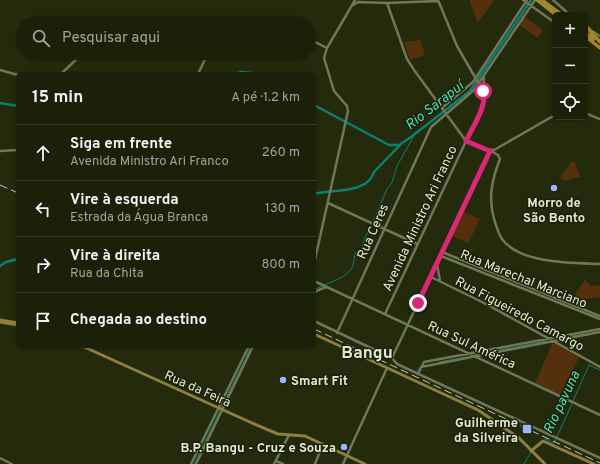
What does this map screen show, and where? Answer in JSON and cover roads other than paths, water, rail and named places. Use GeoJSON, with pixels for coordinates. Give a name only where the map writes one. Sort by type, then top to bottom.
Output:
{"type":"FeatureCollection","features":[{"type":"Feature","properties":{"kind":"highway"},"geometry":{"type":"LineString","coordinates":[[536,0],[552,12]]}},
{"type":"Feature","properties":{"kind":"highway"},"geometry":{"type":"LineString","coordinates":[[542,0],[558,12]]}},
{"type":"Feature","properties":{"kind":"highway"},"geometry":{"type":"LineString","coordinates":[[588,29],[600,43]]}},
{"type":"Feature","properties":{"kind":"highway"},"geometry":{"type":"LineString","coordinates":[[588,34],[600,43]]}},
{"type":"Feature","properties":{"kind":"highway"},"geometry":{"type":"LineString","coordinates":[[588,38],[600,48]]}},
{"type":"Feature","properties":{"kind":"main road"},"geometry":{"type":"LineString","coordinates":[[0,321],[16,324]]}},
{"type":"Feature","properties":{"kind":"main road"},"geometry":{"type":"LineString","coordinates":[[316,335],[478,410],[519,438],[546,464]]}},
{"type":"Feature","properties":{"kind":"main road","name":"Rua da Feira"},"geometry":{"type":"LineString","coordinates":[[86,348],[276,433],[310,438],[365,464]]}},
{"type":"Feature","properties":{"kind":"main road"},"geometry":{"type":"LineString","coordinates":[[531,451],[543,441],[594,464]]}},
{"type":"Feature","properties":{"kind":"street"},"geometry":{"type":"LineString","coordinates":[[316,255],[348,108],[336,94],[324,62],[327,48],[355,0]]}},
{"type":"Feature","properties":{"kind":"street"},"geometry":{"type":"LineString","coordinates":[[359,0],[363,2]]}},
{"type":"Feature","properties":{"kind":"street"},"geometry":{"type":"LineString","coordinates":[[353,5],[363,2],[387,3],[438,0],[457,46],[483,91]]}},
{"type":"Feature","properties":{"kind":"street"},"geometry":{"type":"LineString","coordinates":[[445,111],[476,79],[528,4],[536,0]]}},
{"type":"Feature","properties":{"kind":"street"},"geometry":{"type":"LineString","coordinates":[[553,0],[567,12]]}},
{"type":"Feature","properties":{"kind":"street"},"geometry":{"type":"LineString","coordinates":[[387,3],[410,63],[466,141],[498,155],[500,159],[493,181],[491,202],[496,225],[501,237],[508,245],[534,257],[557,262],[600,264]]}},
{"type":"Feature","properties":{"kind":"street"},"geometry":{"type":"LineString","coordinates":[[528,4],[552,21]]}},
{"type":"Feature","properties":{"kind":"street"},"geometry":{"type":"LineString","coordinates":[[445,111],[472,92],[479,83],[528,4]]}},
{"type":"Feature","properties":{"kind":"street"},"geometry":{"type":"LineString","coordinates":[[588,28],[600,36]]}},
{"type":"Feature","properties":{"kind":"street"},"geometry":{"type":"LineString","coordinates":[[316,42],[327,48]]}},
{"type":"Feature","properties":{"kind":"street"},"geometry":{"type":"LineString","coordinates":[[63,72],[76,60]]}},
{"type":"Feature","properties":{"kind":"street"},"geometry":{"type":"LineString","coordinates":[[199,72],[205,60]]}},
{"type":"Feature","properties":{"kind":"street"},"geometry":{"type":"LineString","coordinates":[[0,70],[16,74]]}},
{"type":"Feature","properties":{"kind":"street","name":"Avenida Ministro Ari Franco"},"geometry":{"type":"LineString","coordinates":[[385,314],[481,108],[484,99],[484,75]]}},
{"type":"Feature","properties":{"kind":"street","name":"Rua Ceres"},"geometry":{"type":"LineString","coordinates":[[337,333],[425,139],[432,125],[445,111]]}},
{"type":"Feature","properties":{"kind":"street"},"geometry":{"type":"LineString","coordinates":[[588,114],[600,120]]}},
{"type":"Feature","properties":{"kind":"street"},"geometry":{"type":"LineString","coordinates":[[490,151],[499,149],[552,117]]}},
{"type":"Feature","properties":{"kind":"street"},"geometry":{"type":"LineString","coordinates":[[0,151],[16,150]]}},
{"type":"Feature","properties":{"kind":"street"},"geometry":{"type":"LineString","coordinates":[[392,358],[490,151]]}},
{"type":"Feature","properties":{"kind":"street"},"geometry":{"type":"LineString","coordinates":[[328,203],[417,244]]}},
{"type":"Feature","properties":{"kind":"street","name":"Rua Marechal Marciano"},"geometry":{"type":"LineString","coordinates":[[442,254],[600,316]]}},
{"type":"Feature","properties":{"kind":"street","name":"Rua Marechal Marciano"},"geometry":{"type":"LineString","coordinates":[[442,254],[600,319]]}},
{"type":"Feature","properties":{"kind":"street"},"geometry":{"type":"LineString","coordinates":[[437,263],[440,281]]}},
{"type":"Feature","properties":{"kind":"street"},"geometry":{"type":"LineString","coordinates":[[434,271],[438,272]]}},
{"type":"Feature","properties":{"kind":"street","name":"Rua Figueiredo Camargo"},"geometry":{"type":"LineString","coordinates":[[431,277],[481,301],[600,367]]}},
{"type":"Feature","properties":{"kind":"street","name":"Rua Sul América"},"geometry":{"type":"LineString","coordinates":[[316,282],[600,415]]}},
{"type":"Feature","properties":{"kind":"street"},"geometry":{"type":"LineString","coordinates":[[316,291],[324,285]]}},
{"type":"Feature","properties":{"kind":"street"},"geometry":{"type":"LineString","coordinates":[[561,300],[581,302]]}},
{"type":"Feature","properties":{"kind":"street"},"geometry":{"type":"LineString","coordinates":[[316,322],[392,358],[397,364],[600,458]]}},
{"type":"Feature","properties":{"kind":"street"},"geometry":{"type":"LineString","coordinates":[[418,374],[424,362],[600,329]]}},
{"type":"Feature","properties":{"kind":"street"},"geometry":{"type":"LineString","coordinates":[[421,368],[600,332]]}},
{"type":"Feature","properties":{"kind":"street"},"geometry":{"type":"LineString","coordinates":[[542,335],[542,340]]}},
{"type":"Feature","properties":{"kind":"street"},"geometry":{"type":"LineString","coordinates":[[560,345],[561,339]]}},
{"type":"Feature","properties":{"kind":"street"},"geometry":{"type":"LineString","coordinates":[[196,464],[248,348]]}},
{"type":"Feature","properties":{"kind":"street"},"geometry":{"type":"LineString","coordinates":[[191,464],[252,348]]}},
{"type":"Feature","properties":{"kind":"street"},"geometry":{"type":"LineString","coordinates":[[343,464],[387,368]]}},
{"type":"Feature","properties":{"kind":"street"},"geometry":{"type":"LineString","coordinates":[[283,464],[275,462],[289,434]]}},
{"type":"Feature","properties":{"kind":"street"},"geometry":{"type":"LineString","coordinates":[[314,464],[323,444]]}},
{"type":"Feature","properties":{"kind":"street"},"geometry":{"type":"LineString","coordinates":[[0,458],[12,464]]}},
{"type":"Feature","properties":{"kind":"waterway","name":"Rio Sarapuí"},"geometry":{"type":"LineString","coordinates":[[316,106],[389,145],[399,145],[470,91],[531,0]]}},
{"type":"Feature","properties":{"kind":"waterway","name":"Rio Sarapuí"},"geometry":{"type":"LineString","coordinates":[[0,103],[16,106]]}},
{"type":"Feature","properties":{"kind":"waterway"},"geometry":{"type":"LineString","coordinates":[[373,222],[387,189],[392,183],[397,166],[415,134]]}},
{"type":"Feature","properties":{"kind":"waterway"},"geometry":{"type":"LineString","coordinates":[[316,194],[348,189],[365,184],[374,172],[401,144]]}},
{"type":"Feature","properties":{"kind":"waterway"},"geometry":{"type":"LineString","coordinates":[[316,289],[339,279],[352,268],[356,252],[361,252],[365,237],[372,225]]}},
{"type":"Feature","properties":{"kind":"waterway"},"geometry":{"type":"LineString","coordinates":[[0,266],[6,262],[16,260]]}},
{"type":"Feature","properties":{"kind":"waterway"},"geometry":{"type":"LineString","coordinates":[[556,339],[584,334]]}},
{"type":"Feature","properties":{"kind":"waterway"},"geometry":{"type":"LineString","coordinates":[[475,355],[546,341]]}},
{"type":"Feature","properties":{"kind":"waterway"},"geometry":{"type":"LineString","coordinates":[[246,357],[250,348]]}},
{"type":"Feature","properties":{"kind":"waterway"},"geometry":{"type":"LineString","coordinates":[[439,362],[467,357]]}},
{"type":"Feature","properties":{"kind":"waterway"},"geometry":{"type":"LineString","coordinates":[[221,408],[245,360]]}},
{"type":"Feature","properties":{"kind":"waterway","name":"Rio pavuna"},"geometry":{"type":"LineString","coordinates":[[573,401],[589,365],[600,370]]}},
{"type":"Feature","properties":{"kind":"waterway","name":"Rio pavuna"},"geometry":{"type":"LineString","coordinates":[[544,441],[545,439],[554,443],[572,404]]}},
{"type":"Feature","properties":{"kind":"waterway"},"geometry":{"type":"LineString","coordinates":[[194,464],[220,411]]}},
{"type":"Feature","properties":{"kind":"waterway","name":"Rio pavuna"},"geometry":{"type":"LineString","coordinates":[[524,464],[531,452]]}},
{"type":"Feature","properties":{"kind":"railway"},"geometry":{"type":"LineString","coordinates":[[0,185],[16,192]]}},
{"type":"Feature","properties":{"kind":"railway"},"geometry":{"type":"LineString","coordinates":[[316,330],[600,463]]}},
{"type":"Feature","properties":{"kind":"place","name":"Morro de São Bento"},"geometry":{"type":"Point","coordinates":[554,188]}},
{"type":"Feature","properties":{"kind":"place","name":"Smart Fit"},"geometry":{"type":"Point","coordinates":[283,380]}},
{"type":"Feature","properties":{"kind":"place","name":"Guilherme da Silveira"},"geometry":{"type":"Point","coordinates":[527,429]}},
{"type":"Feature","properties":{"kind":"place","name":"B.P. Bangu - Cruz e Souza"},"geometry":{"type":"Point","coordinates":[344,447]}},
{"type":"Feature","properties":{"kind":"district","name":"Bangu"},"geometry":{"type":"Point","coordinates":[367,352]}}]}
